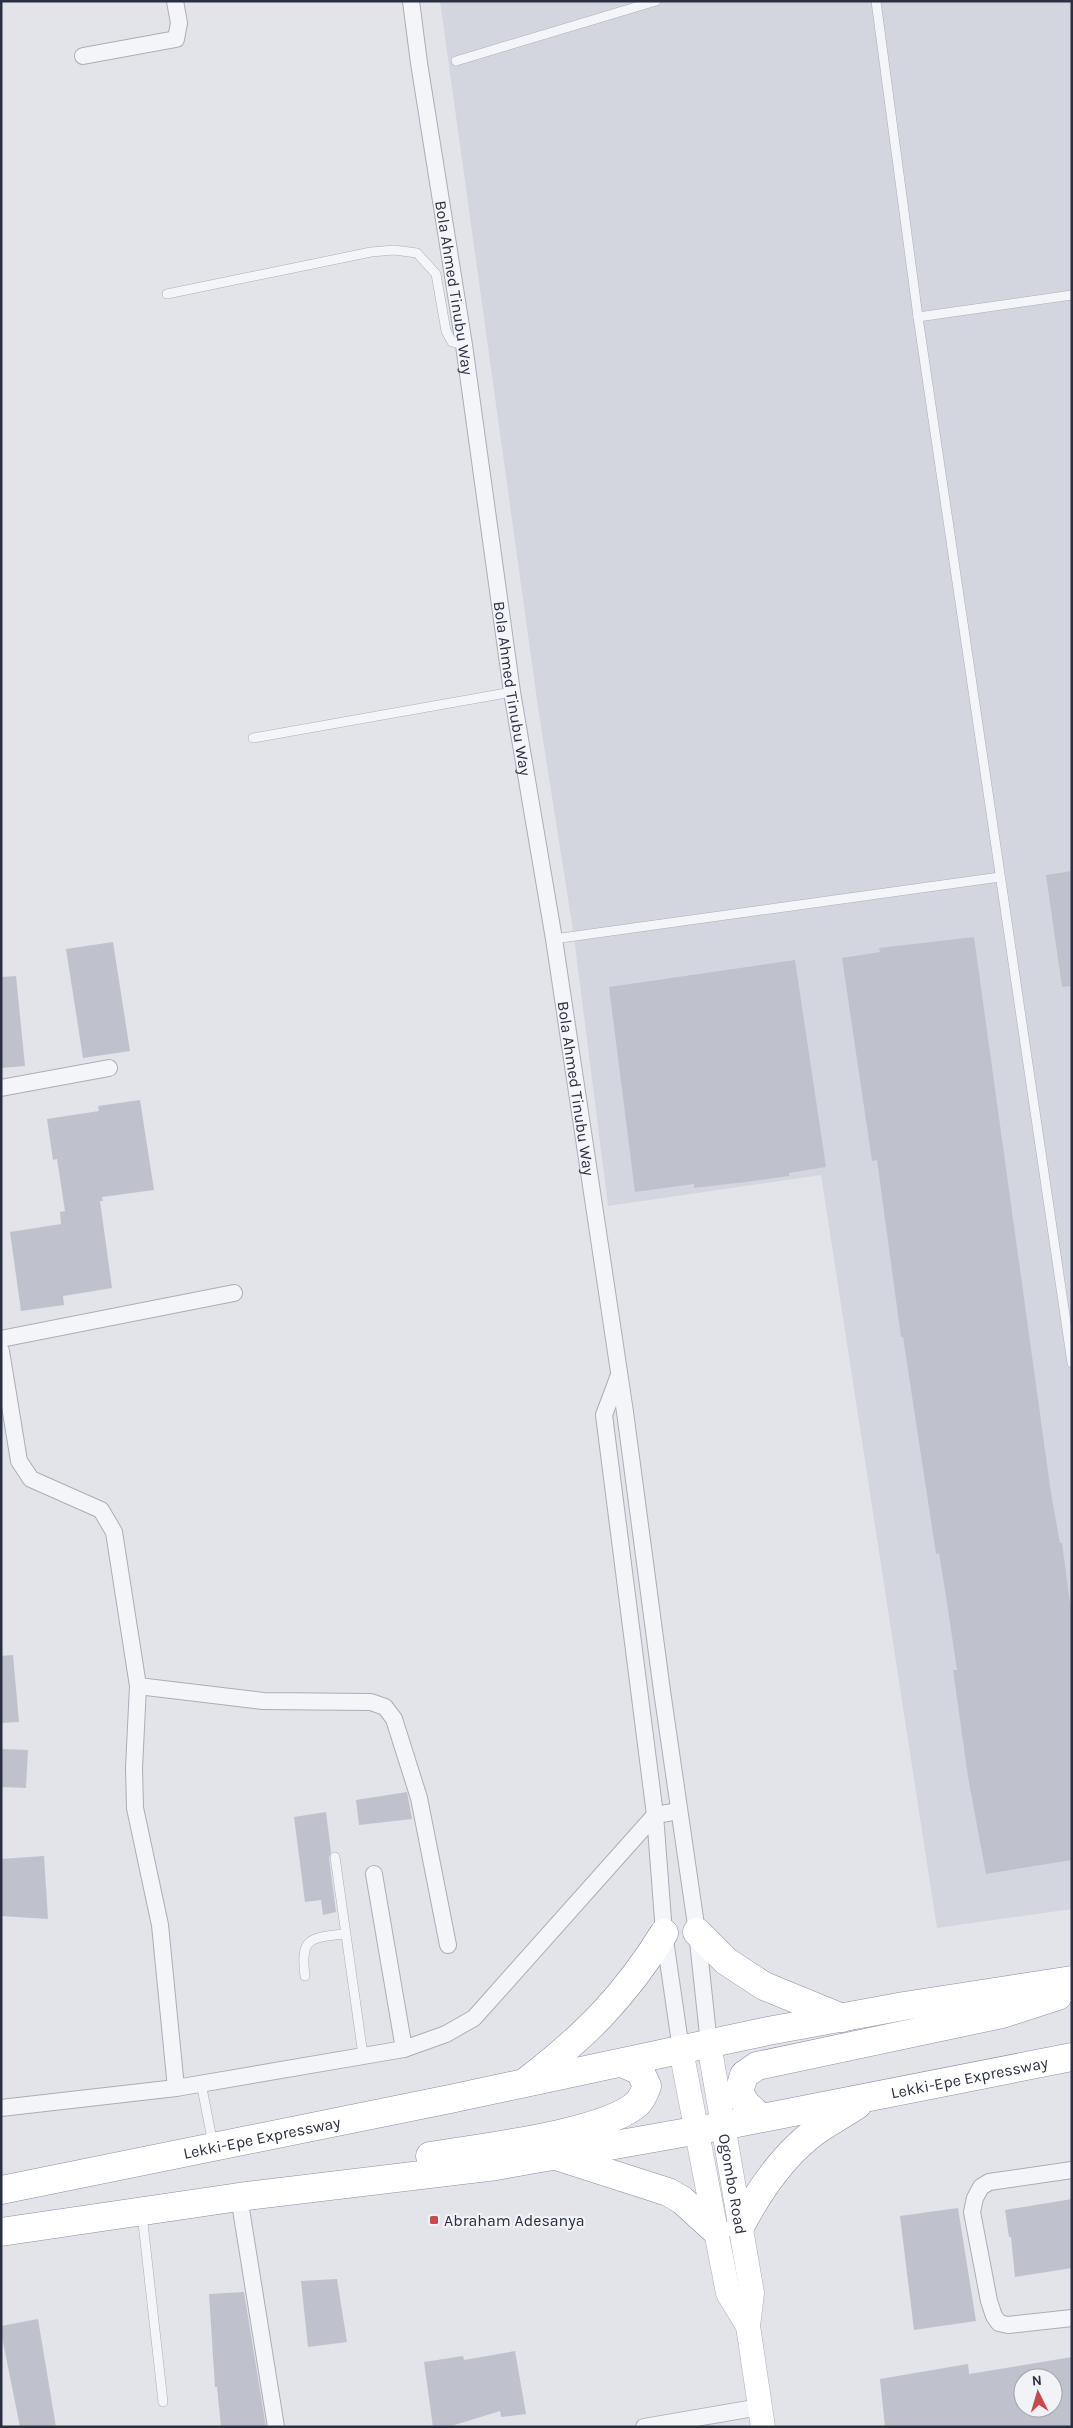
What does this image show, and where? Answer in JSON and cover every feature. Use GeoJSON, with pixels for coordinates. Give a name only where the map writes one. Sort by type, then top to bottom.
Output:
{"type":"FeatureCollection","features":[{"type":"Feature","properties":{"kind":"highway"},"geometry":{"type":"LineString","coordinates":[[697,1932],[726,1961],[764,1986],[842,2018]]}},
{"type":"Feature","properties":{"kind":"highway"},"geometry":{"type":"LineString","coordinates":[[523,2084],[563,2053],[610,2008],[641,1971],[664,1933]]}},
{"type":"Feature","properties":{"kind":"highway","name":"Lekki-Epe Expressway"},"geometry":{"type":"LineString","coordinates":[[1,2190],[214,2148],[709,2044],[904,2006],[1072,1980]]}},
{"type":"Feature","properties":{"kind":"highway"},"geometry":{"type":"LineString","coordinates":[[760,2117],[746,2104],[739,2092],[744,2075],[757,2066],[1002,2014],[1072,1991]]}},
{"type":"Feature","properties":{"kind":"highway","name":"Lekki-Epe Expressway"},"geometry":{"type":"LineString","coordinates":[[316,2188],[496,2166],[709,2129],[760,2117],[868,2098],[1072,2057]]}},
{"type":"Feature","properties":{"kind":"highway"},"geometry":{"type":"LineString","coordinates":[[1,2232],[316,2188],[351,2171],[547,2136],[610,2118],[625,2112],[638,2102],[647,2086],[640,2071],[622,2063]]}},
{"type":"Feature","properties":{"kind":"highway"},"geometry":{"type":"LineString","coordinates":[[553,2155],[668,2192],[728,2229],[750,2208],[786,2158],[809,2137],[868,2098]]}},
{"type":"Feature","properties":{"kind":"main road","name":"Ogombo Road"},"geometry":{"type":"LineString","coordinates":[[709,2044],[709,2129]]}},
{"type":"Feature","properties":{"kind":"main road","name":"Ogombo Road"},"geometry":{"type":"LineString","coordinates":[[681,2050],[709,2129],[728,2229],[728,2293],[748,2326],[761,2417]]}},
{"type":"Feature","properties":{"kind":"street"},"geometry":{"type":"LineString","coordinates":[[83,56],[176,39],[178,23],[175,1]]}},
{"type":"Feature","properties":{"kind":"street","name":"Bola Ahmed Tinubu Way"},"geometry":{"type":"LineString","coordinates":[[411,1],[464,345],[512,692],[554,940],[620,1376],[697,1932],[709,2044]]}},
{"type":"Feature","properties":{"kind":"street"},"geometry":{"type":"LineString","coordinates":[[1,1088],[109,1068]]}},
{"type":"Feature","properties":{"kind":"street"},"geometry":{"type":"LineString","coordinates":[[1,1339],[234,1293]]}},
{"type":"Feature","properties":{"kind":"street"},"geometry":{"type":"LineString","coordinates":[[1,1351],[19,1461],[31,1479],[101,1510],[114,1532],[138,1686],[134,1768],[136,1808],[160,1925],[176,2088]]}},
{"type":"Feature","properties":{"kind":"street"},"geometry":{"type":"LineString","coordinates":[[620,1376],[604,1415],[655,1815],[664,1933],[681,2050]]}},
{"type":"Feature","properties":{"kind":"street"},"geometry":{"type":"LineString","coordinates":[[138,1686],[263,1702],[371,1702],[385,1707],[394,1719],[419,1798],[448,1945]]}},
{"type":"Feature","properties":{"kind":"street"},"geometry":{"type":"LineString","coordinates":[[1,2108],[176,2088],[404,2048],[446,2034],[474,2018],[655,1815],[679,1811]]}},
{"type":"Feature","properties":{"kind":"street"},"geometry":{"type":"LineString","coordinates":[[374,1874],[404,2048]]}},
{"type":"Feature","properties":{"kind":"street"},"geometry":{"type":"LineString","coordinates":[[1070,2318],[1008,2325],[999,2323],[994,2316],[989,2301],[972,2212],[977,2192],[989,2182],[1072,2170]]}},
{"type":"Feature","properties":{"kind":"street"},"geometry":{"type":"LineString","coordinates":[[239,2198],[276,2427]]}},
{"type":"Feature","properties":{"kind":"street"},"geometry":{"type":"LineString","coordinates":[[644,2427],[761,2417]]}},
{"type":"Feature","properties":{"kind":"lane"},"geometry":{"type":"LineString","coordinates":[[456,61],[656,1]]}},
{"type":"Feature","properties":{"kind":"lane"},"geometry":{"type":"LineString","coordinates":[[876,1],[918,317],[1072,1363]]}},
{"type":"Feature","properties":{"kind":"lane"},"geometry":{"type":"LineString","coordinates":[[167,294],[371,252],[394,250],[417,254],[436,274],[446,331],[452,342],[464,345]]}},
{"type":"Feature","properties":{"kind":"lane"},"geometry":{"type":"LineString","coordinates":[[918,317],[1072,295]]}},
{"type":"Feature","properties":{"kind":"lane"},"geometry":{"type":"LineString","coordinates":[[254,738],[512,692]]}},
{"type":"Feature","properties":{"kind":"lane"},"geometry":{"type":"LineString","coordinates":[[554,940],[1000,877]]}},
{"type":"Feature","properties":{"kind":"lane"},"geometry":{"type":"LineString","coordinates":[[335,1857],[344,1934],[363,2056]]}},
{"type":"Feature","properties":{"kind":"lane"},"geometry":{"type":"LineString","coordinates":[[305,1976],[302,1954],[308,1943],[316,1937],[344,1934]]}},
{"type":"Feature","properties":{"kind":"lane"},"geometry":{"type":"LineString","coordinates":[[201,2083],[214,2148]]}},
{"type":"Feature","properties":{"kind":"lane"},"geometry":{"type":"LineString","coordinates":[[142,2211],[163,2402]]}},
{"type":"Feature","properties":{"kind":"shaded area"},"geometry":{"type":"Polygon","coordinates":[[[440,1],[1072,1],[1072,1909],[937,1928],[821,1175],[608,1206],[574,937],[539,714],[440,1]]]}},
{"type":"Feature","properties":{"kind":"building"},"geometry":{"type":"Polygon","coordinates":[[[1072,871],[1072,986],[1062,987],[1046,875],[1072,871]]]}},
{"type":"Feature","properties":{"kind":"building"},"geometry":{"type":"Polygon","coordinates":[[[974,937],[1051,1493],[1060,1543],[1062,1543],[1072,1617],[1072,1860],[986,1874],[968,1777],[953,1670],[957,1670],[947,1603],[939,1553],[936,1554],[903,1337],[901,1337],[877,1160],[872,1161],[842,958],[880,952],[879,948],[974,937]]]}},
{"type":"Feature","properties":{"kind":"building"},"geometry":{"type":"Polygon","coordinates":[[[113,942],[130,1051],[83,1058],[66,949],[113,942]]]}},
{"type":"Feature","properties":{"kind":"building"},"geometry":{"type":"Polygon","coordinates":[[[795,960],[826,1167],[789,1173],[789,1176],[746,1182],[694,1188],[694,1184],[635,1192],[609,987],[795,960]]]}},
{"type":"Feature","properties":{"kind":"building"},"geometry":{"type":"Polygon","coordinates":[[[16,976],[25,1066],[1,1068],[1,977],[16,976]]]}},
{"type":"Feature","properties":{"kind":"building"},"geometry":{"type":"Polygon","coordinates":[[[140,1100],[154,1190],[102,1197],[103,1201],[100,1201],[112,1288],[63,1296],[64,1305],[21,1311],[10,1232],[61,1224],[60,1212],[65,1211],[57,1159],[53,1160],[47,1119],[99,1111],[98,1106],[140,1100]]]}},
{"type":"Feature","properties":{"kind":"building"},"geometry":{"type":"Polygon","coordinates":[[[13,1655],[19,1722],[1,1723],[1,1656],[13,1655]]]}},
{"type":"Feature","properties":{"kind":"building"},"geometry":{"type":"Polygon","coordinates":[[[1,1749],[28,1750],[26,1788],[1,1787],[1,1749]]]}},
{"type":"Feature","properties":{"kind":"building"},"geometry":{"type":"Polygon","coordinates":[[[407,1792],[412,1819],[359,1825],[356,1800],[407,1792]]]}},
{"type":"Feature","properties":{"kind":"building"},"geometry":{"type":"Polygon","coordinates":[[[326,1812],[331,1852],[329,1858],[336,1912],[323,1915],[321,1900],[305,1902],[294,1817],[326,1812]]]}},
{"type":"Feature","properties":{"kind":"building"},"geometry":{"type":"Polygon","coordinates":[[[44,1856],[48,1919],[1,1916],[1,1859],[44,1856]]]}},
{"type":"Feature","properties":{"kind":"building"},"geometry":{"type":"Polygon","coordinates":[[[1072,2199],[1072,2268],[1015,2277],[1011,2237],[1009,2237],[1005,2210],[1072,2199]]]}},
{"type":"Feature","properties":{"kind":"building"},"geometry":{"type":"Polygon","coordinates":[[[958,2208],[976,2321],[914,2330],[900,2216],[958,2208]]]}},
{"type":"Feature","properties":{"kind":"building"},"geometry":{"type":"Polygon","coordinates":[[[337,2279],[347,2342],[308,2347],[301,2281],[337,2279]]]}},
{"type":"Feature","properties":{"kind":"building"},"geometry":{"type":"Polygon","coordinates":[[[244,2292],[266,2427],[221,2427],[217,2387],[215,2387],[209,2294],[244,2292]]]}},
{"type":"Feature","properties":{"kind":"building"},"geometry":{"type":"Polygon","coordinates":[[[38,2319],[56,2427],[20,2427],[1,2326],[38,2319]]]}},
{"type":"Feature","properties":{"kind":"building"},"geometry":{"type":"Polygon","coordinates":[[[515,2351],[526,2414],[501,2417],[500,2411],[448,2427],[433,2427],[424,2362],[463,2356],[464,2360],[515,2351]]]}},
{"type":"Feature","properties":{"kind":"building"},"geometry":{"type":"Polygon","coordinates":[[[1072,2357],[1072,2427],[885,2427],[880,2379],[968,2364],[969,2374],[1072,2357]]]}},
{"type":"Feature","properties":{"kind":"place","name":"Abraham Adesanya"},"geometry":{"type":"Point","coordinates":[434,2220]}}]}
